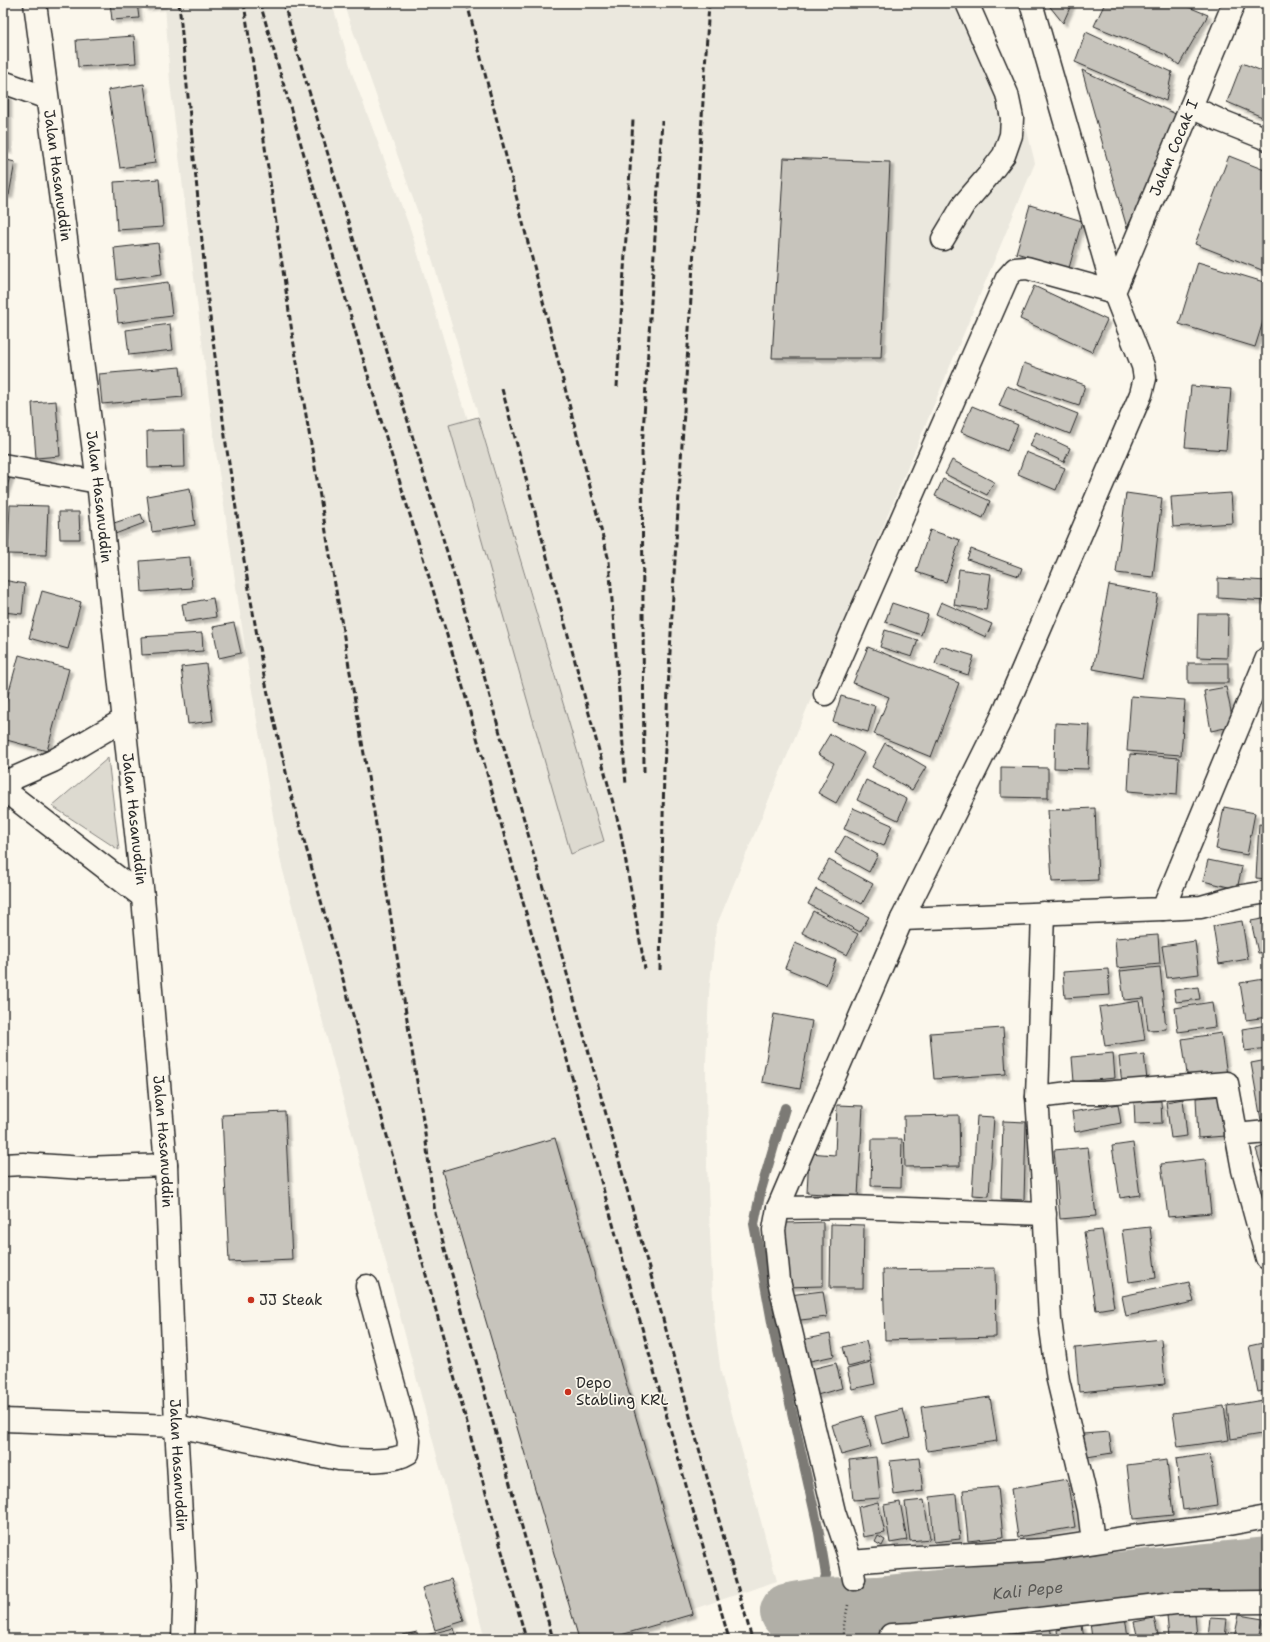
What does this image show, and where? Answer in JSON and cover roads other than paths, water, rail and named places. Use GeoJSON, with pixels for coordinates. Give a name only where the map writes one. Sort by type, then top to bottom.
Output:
{"type":"FeatureCollection","features":[{"type":"Feature","properties":{"kind":"street","name":"Jalan Hasanuddin"},"geometry":{"type":"LineString","coordinates":[[35,3],[46,98],[98,482],[143,897],[166,1165],[176,1426],[185,1585],[183,1639]]}},
{"type":"Feature","properties":{"kind":"street"},"geometry":{"type":"LineString","coordinates":[[943,239],[964,204],[1004,155],[1011,134],[1012,118],[1007,94],[967,3]]}},
{"type":"Feature","properties":{"kind":"street"},"geometry":{"type":"LineString","coordinates":[[1031,3],[1114,292],[1143,366],[1145,378],[1141,394],[1003,714],[902,919],[778,1208],[774,1230],[779,1281],[834,1512],[853,1571],[899,1558],[1044,1550],[1093,1542],[1212,1527],[1267,1517]]}},
{"type":"Feature","properties":{"kind":"street","name":"Jalan Cocak I"},"geometry":{"type":"LineString","coordinates":[[1114,292],[1234,3]]}},
{"type":"Feature","properties":{"kind":"street"},"geometry":{"type":"LineString","coordinates":[[3,82],[46,98]]}},
{"type":"Feature","properties":{"kind":"street"},"geometry":{"type":"LineString","coordinates":[[1191,107],[1267,139]]}},
{"type":"Feature","properties":{"kind":"street"},"geometry":{"type":"LineString","coordinates":[[825,694],[1007,278],[1015,269],[1027,268],[1114,292]]}},
{"type":"Feature","properties":{"kind":"street"},"geometry":{"type":"LineString","coordinates":[[3,465],[98,482]]}},
{"type":"Feature","properties":{"kind":"street"},"geometry":{"type":"LineString","coordinates":[[1163,909],[1267,658]]}},
{"type":"Feature","properties":{"kind":"street"},"geometry":{"type":"LineString","coordinates":[[3,783],[53,761],[123,720]]}},
{"type":"Feature","properties":{"kind":"street"},"geometry":{"type":"LineString","coordinates":[[3,789],[143,897]]}},
{"type":"Feature","properties":{"kind":"street"},"geometry":{"type":"LineString","coordinates":[[902,919],[1201,907],[1237,897],[1267,892]]}},
{"type":"Feature","properties":{"kind":"street"},"geometry":{"type":"LineString","coordinates":[[1043,913],[1037,1097],[1050,1320],[1058,1380],[1089,1510],[1093,1542]]}},
{"type":"Feature","properties":{"kind":"street"},"geometry":{"type":"LineString","coordinates":[[1037,1097],[1069,1093],[1103,1093],[1227,1083],[1242,1170],[1267,1258]]}},
{"type":"Feature","properties":{"kind":"street"},"geometry":{"type":"LineString","coordinates":[[1236,1135],[1267,1132]]}},
{"type":"Feature","properties":{"kind":"street"},"geometry":{"type":"LineString","coordinates":[[3,1165],[23,1164],[100,1168],[166,1165]]}},
{"type":"Feature","properties":{"kind":"street"},"geometry":{"type":"LineString","coordinates":[[778,1208],[851,1207],[1045,1214]]}},
{"type":"Feature","properties":{"kind":"street"},"geometry":{"type":"LineString","coordinates":[[3,1420],[176,1426],[339,1458],[363,1461],[402,1457],[408,1453],[409,1441],[367,1286]]}},
{"type":"Feature","properties":{"kind":"street"},"geometry":{"type":"LineString","coordinates":[[891,1635],[937,1632],[1174,1603],[1267,1602]]}},
{"type":"Feature","properties":{"kind":"waterway"},"geometry":{"type":"LineString","coordinates":[[785,1108],[761,1190],[754,1224],[774,1333],[818,1527],[826,1575],[818,1607]]}},
{"type":"Feature","properties":{"kind":"waterway","name":"Kali Pepe"},"geometry":{"type":"LineString","coordinates":[[789,1612],[818,1607],[877,1605],[1267,1566]]}},
{"type":"Feature","properties":{"kind":"waterway"},"geometry":{"type":"LineString","coordinates":[[877,1605],[885,1639]]}},
{"type":"Feature","properties":{"kind":"railway"},"geometry":{"type":"LineString","coordinates":[[179,3],[207,293],[226,444],[264,676],[291,794],[435,1307],[526,1639]]}},
{"type":"Feature","properties":{"kind":"railway"},"geometry":{"type":"LineString","coordinates":[[244,3],[293,339],[375,818],[424,1126],[435,1213],[553,1639]]}},
{"type":"Feature","properties":{"kind":"railway"},"geometry":{"type":"LineString","coordinates":[[260,3],[385,434],[462,684],[729,1639]]}},
{"type":"Feature","properties":{"kind":"railway"},"geometry":{"type":"LineString","coordinates":[[284,3],[294,41],[483,672],[752,1639]]}},
{"type":"Feature","properties":{"kind":"railway"},"geometry":{"type":"LineString","coordinates":[[467,3],[609,561],[626,785]]}},
{"type":"Feature","properties":{"kind":"railway"},"geometry":{"type":"LineString","coordinates":[[660,970],[664,768],[674,575],[709,3]]}},
{"type":"Feature","properties":{"kind":"railway"},"geometry":{"type":"LineString","coordinates":[[617,387],[633,120]]}},
{"type":"Feature","properties":{"kind":"railway"},"geometry":{"type":"LineString","coordinates":[[644,772],[642,450],[662,121]]}},
{"type":"Feature","properties":{"kind":"railway"},"geometry":{"type":"LineString","coordinates":[[502,389],[620,829],[645,969]]}},
{"type":"Feature","properties":{"kind":"place","name":"JJ Steak"},"geometry":{"type":"Point","coordinates":[251,1300]}},
{"type":"Feature","properties":{"kind":"place","name":"Depo Stabling KRL"},"geometry":{"type":"Point","coordinates":[568,1392]}}]}
